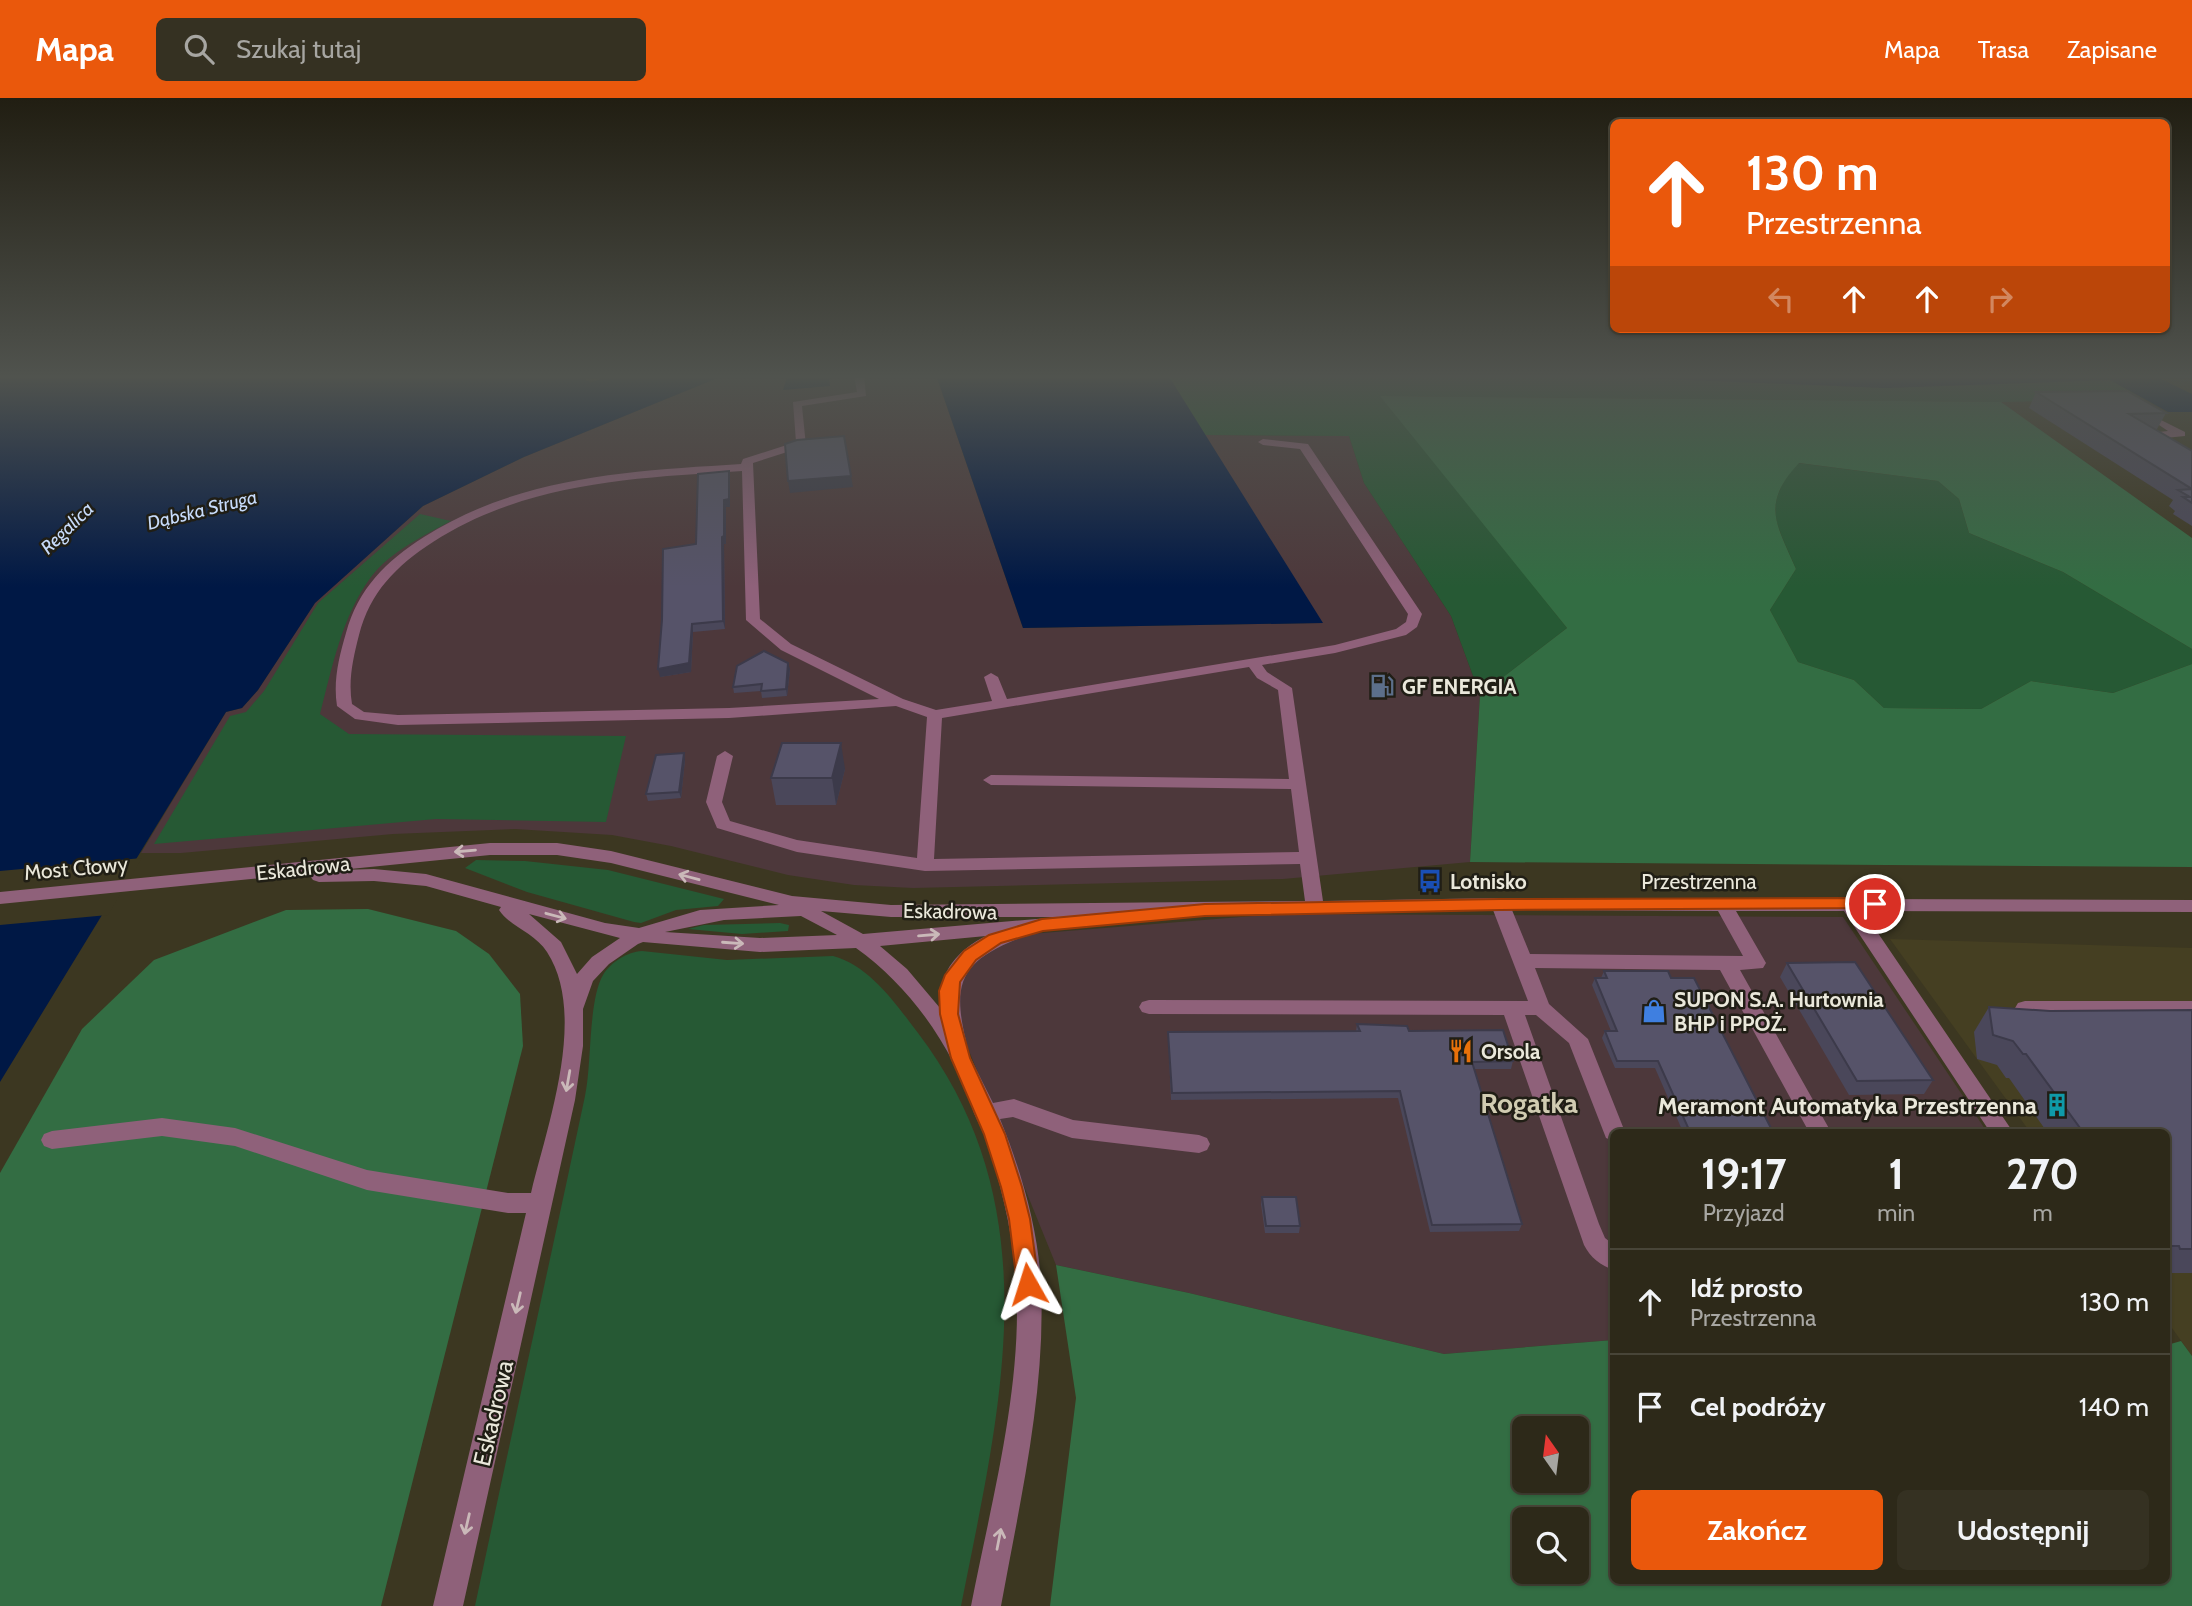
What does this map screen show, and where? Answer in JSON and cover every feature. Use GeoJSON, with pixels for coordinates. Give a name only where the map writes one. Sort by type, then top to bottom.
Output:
{"type":"FeatureCollection","features":[{"type":"Feature","properties":{"kind":"street"},"geometry":{"type":"LineString","coordinates":[[798,445],[747,461],[753,620],[786,647],[898,702],[935,715],[1335,649],[1401,632],[1412,624],[1415,614],[1304,446],[1298,445]]}},
{"type":"Feature","properties":{"kind":"street"},"geometry":{"type":"LineString","coordinates":[[2171,445],[2192,458]]}},
{"type":"Feature","properties":{"kind":"street"},"geometry":{"type":"LineString","coordinates":[[747,467],[611,476],[552,487],[504,501],[439,530],[392,566],[367,592],[355,624],[340,687],[345,706],[360,716],[398,720],[729,713],[898,702]]}},
{"type":"Feature","properties":{"kind":"street"},"geometry":{"type":"LineString","coordinates":[[1254,664],[1262,675],[1285,688],[1315,907]]}},
{"type":"Feature","properties":{"kind":"street"},"geometry":{"type":"LineString","coordinates":[[991,677],[1001,704]]}},
{"type":"Feature","properties":{"kind":"street"},"geometry":{"type":"LineString","coordinates":[[925,865],[935,715]]}},
{"type":"Feature","properties":{"kind":"street"},"geometry":{"type":"LineString","coordinates":[[725,757],[714,802],[723,824],[759,838],[820,852],[925,865],[1307,858]]}},
{"type":"Feature","properties":{"kind":"street"},"geometry":{"type":"LineString","coordinates":[[991,780],[1297,784]]}},
{"type":"Feature","properties":{"kind":"street","name":"Eskadrowa"},"geometry":{"type":"LineString","coordinates":[[157,884],[420,855],[489,849],[557,849],[611,857],[792,902],[868,909]]}},
{"type":"Feature","properties":{"kind":"street","name":"Eskadrowa"},"geometry":{"type":"LineString","coordinates":[[157,884],[374,875],[426,880],[467,889],[553,915],[641,935],[760,945],[861,942],[1205,910]]}},
{"type":"Feature","properties":{"kind":"street","name":"Most Cłowy"},"geometry":{"type":"LineString","coordinates":[[0,898],[157,884]]}},
{"type":"Feature","properties":{"kind":"street","name":"Eskadrowa"},"geometry":{"type":"LineString","coordinates":[[448,1606],[568,1084],[573,1013],[566,969],[554,947],[530,923],[467,889]]}},
{"type":"Feature","properties":{"kind":"street","name":"Eskadrowa"},"geometry":{"type":"LineString","coordinates":[[755,894],[806,911],[861,942],[900,974],[927,1006],[960,1058],[1004,1161],[1020,1219],[1027,1270],[1029,1323],[1008,1488],[986,1606]]}},
{"type":"Feature","properties":{"kind":"street"},"geometry":{"type":"LineString","coordinates":[[1500,904],[1541,1008],[1578,1039],[1613,1129]]}},
{"type":"Feature","properties":{"kind":"street","name":"Przestrzenna"},"geometry":{"type":"LineString","coordinates":[[1205,910],[1500,904],[2192,906]]}},
{"type":"Feature","properties":{"kind":"street"},"geometry":{"type":"LineString","coordinates":[[1523,961],[1756,963],[1723,904]]}},
{"type":"Feature","properties":{"kind":"street"},"geometry":{"type":"LineString","coordinates":[[1849,904],[2000,1129]]}},
{"type":"Feature","properties":{"kind":"street","name":"Eskadrowa"},"geometry":{"type":"LineString","coordinates":[[573,1013],[584,979],[596,963],[641,935],[691,917],[724,912],[868,909],[981,912],[1205,910]]}},
{"type":"Feature","properties":{"kind":"street","name":"Eskadrowa"},"geometry":{"type":"LineString","coordinates":[[960,1058],[949,1014],[948,991],[951,980],[970,956],[995,939],[1042,925]]}},
{"type":"Feature","properties":{"kind":"street"},"geometry":{"type":"LineString","coordinates":[[1726,962],[1817,1129]]}},
{"type":"Feature","properties":{"kind":"street"},"geometry":{"type":"LineString","coordinates":[[1149,1007],[1541,1008]]}},
{"type":"Feature","properties":{"kind":"street"},"geometry":{"type":"LineString","coordinates":[[1512,1008],[1587,1224],[1596,1245],[1610,1257]]}},
{"type":"Feature","properties":{"kind":"street"},"geometry":{"type":"LineString","coordinates":[[2025,1008],[2192,1008]]}},
{"type":"Feature","properties":{"kind":"street"},"geometry":{"type":"LineString","coordinates":[[985,1113],[1014,1108],[1072,1129],[1199,1144]]}},
{"type":"Feature","properties":{"kind":"street"},"geometry":{"type":"LineString","coordinates":[[52,1140],[162,1126],[235,1137],[367,1180],[508,1203],[541,1203]]}},
{"type":"Feature","properties":{"kind":"shaded area"},"geometry":{"type":"Polygon","coordinates":[[[552,445],[960,445],[1023,628],[1322,623],[1211,445],[1352,445],[1364,483],[1451,616],[1480,695],[1470,862],[1283,879],[913,888],[854,885],[788,875],[671,846],[612,835],[515,829],[393,834],[181,853],[141,853],[226,712],[242,708],[258,690],[315,603],[423,506],[552,445]]]}},
{"type":"Feature","properties":{"kind":"shaded area"},"geometry":{"type":"Polygon","coordinates":[[[1278,914],[1843,917],[1985,1129],[1610,1129],[1610,1340],[1444,1354],[1189,1293],[1056,1265],[963,1036],[955,996],[970,965],[991,946],[1030,934],[1278,914]]]}},
{"type":"Feature","properties":{"kind":"shaded area"},"geometry":{"type":"Polygon","coordinates":[[[1890,939],[2192,948],[2192,1356],[2170,1325],[2170,1129],[2028,1129],[1890,939]]]}},
{"type":"Feature","properties":{"kind":"green space"},"geometry":{"type":"Polygon","coordinates":[[[1352,445],[1421,445],[1567,628],[1480,695],[1451,616],[1364,483],[1352,445]]]}},
{"type":"Feature","properties":{"kind":"green space"},"geometry":{"type":"Polygon","coordinates":[[[1420,445],[2062,445],[2192,538],[2192,649],[2063,572],[1969,533],[1959,499],[1938,481],[1799,463],[1779,491],[1776,503],[1778,527],[1796,569],[1770,610],[1798,662],[1854,680],[1884,708],[1981,709],[2031,681],[2113,693],[2192,664],[2192,867],[1470,862],[1480,695],[1567,628],[1420,445]]]}},
{"type":"Feature","properties":{"kind":"green space"},"geometry":{"type":"Polygon","coordinates":[[[1798,463],[1938,481],[1959,499],[1969,533],[2063,572],[2192,649],[2192,664],[2113,693],[2031,681],[1981,709],[1884,708],[1854,680],[1798,662],[1770,610],[1796,569],[1778,526],[1776,503],[1786,478],[1798,463]]]}},
{"type":"Feature","properties":{"kind":"green space"},"geometry":{"type":"Polygon","coordinates":[[[420,514],[451,521],[397,552],[371,577],[345,625],[320,714],[349,734],[626,736],[606,822],[436,819],[154,844],[230,716],[246,712],[264,691],[318,603],[420,514]]]}},
{"type":"Feature","properties":{"kind":"green space"},"geometry":{"type":"Polygon","coordinates":[[[476,860],[525,861],[608,870],[724,899],[718,906],[676,910],[641,923],[634,922],[527,892],[465,868],[476,860]]]}},
{"type":"Feature","properties":{"kind":"green space"},"geometry":{"type":"Polygon","coordinates":[[[368,909],[456,931],[489,954],[520,994],[523,1046],[381,1606],[0,1606],[0,1173],[82,1029],[154,960],[286,910],[368,909]]]}},
{"type":"Feature","properties":{"kind":"green space"},"geometry":{"type":"Polygon","coordinates":[[[704,925],[789,925],[788,931],[742,934],[688,929],[704,925]]]}},
{"type":"Feature","properties":{"kind":"green space"},"geometry":{"type":"Polygon","coordinates":[[[642,951],[727,960],[833,956],[846,961],[870,977],[891,999],[918,1033],[960,1100],[987,1169],[1001,1240],[1004,1312],[1000,1385],[990,1458],[961,1606],[475,1606],[585,1096],[598,986],[606,970],[615,962],[631,953],[642,951]]]}},
{"type":"Feature","properties":{"kind":"green space"},"geometry":{"type":"Polygon","coordinates":[[[1056,1265],[1189,1293],[1444,1354],[1610,1340],[1610,1584],[2170,1584],[2170,1344],[2181,1341],[2192,1356],[2192,1606],[1050,1606],[1076,1398],[1056,1265]]]}},
{"type":"Feature","properties":{"kind":"water"},"geometry":{"type":"Polygon","coordinates":[[[0,445],[552,445],[423,506],[315,603],[258,690],[242,708],[226,712],[0,1082],[0,445]]]}},
{"type":"Feature","properties":{"kind":"water"},"geometry":{"type":"Polygon","coordinates":[[[960,445],[1212,445],[1323,623],[1023,628],[960,445]]]}},
{"type":"Feature","properties":{"kind":"pier"},"geometry":{"type":"Polygon","coordinates":[[[142,858],[108,915],[0,925],[0,871],[142,858]]]}},
{"type":"Feature","properties":{"kind":"building"},"geometry":{"type":"Polygon","coordinates":[[[785,445],[846,445],[851,476],[788,481],[785,445]]]}},
{"type":"Feature","properties":{"kind":"building"},"geometry":{"type":"Polygon","coordinates":[[[2122,445],[2182,445],[2192,451],[2192,489],[2122,445]]]}},
{"type":"Feature","properties":{"kind":"building"},"geometry":{"type":"Polygon","coordinates":[[[729,471],[729,499],[724,500],[722,537],[723,621],[692,624],[689,663],[658,669],[663,549],[696,544],[698,474],[729,471]]]}},
{"type":"Feature","properties":{"kind":"building"},"geometry":{"type":"Polygon","coordinates":[[[2192,489],[2192,503],[2183,497],[2190,497],[2178,490],[2192,489]]]}},
{"type":"Feature","properties":{"kind":"building"},"geometry":{"type":"Polygon","coordinates":[[[764,651],[788,663],[786,689],[761,691],[762,684],[733,687],[737,666],[764,651]]]}},
{"type":"Feature","properties":{"kind":"building"},"geometry":{"type":"Polygon","coordinates":[[[782,743],[841,743],[832,778],[771,778],[782,743]]]}},
{"type":"Feature","properties":{"kind":"building"},"geometry":{"type":"Polygon","coordinates":[[[684,753],[679,792],[646,794],[656,755],[684,753]]]}},
{"type":"Feature","properties":{"kind":"building"},"geometry":{"type":"Polygon","coordinates":[[[1855,962],[1933,1080],[1857,1081],[1787,963],[1855,962]]]}},
{"type":"Feature","properties":{"kind":"building"},"geometry":{"type":"Polygon","coordinates":[[[1604,971],[1668,971],[1671,978],[1694,978],[1771,1129],[1689,1129],[1658,1061],[1617,1061],[1605,1031],[1617,1031],[1595,978],[1607,978],[1604,971]]]}},
{"type":"Feature","properties":{"kind":"building"},"geometry":{"type":"Polygon","coordinates":[[[1989,1007],[2050,1011],[2192,1010],[2192,1249],[2170,1246],[2170,1129],[2081,1129],[2026,1054],[2023,1054],[2013,1041],[1993,1035],[1989,1007]]]}},
{"type":"Feature","properties":{"kind":"building"},"geometry":{"type":"Polygon","coordinates":[[[1357,1024],[1407,1026],[1409,1031],[1503,1030],[1513,1061],[1472,1062],[1522,1224],[1432,1225],[1400,1091],[1172,1093],[1168,1032],[1360,1031],[1357,1024]]]}},
{"type":"Feature","properties":{"kind":"building"},"geometry":{"type":"Polygon","coordinates":[[[1262,1197],[1296,1197],[1300,1226],[1266,1226],[1262,1197]]]}},
{"type":"Feature","properties":{"kind":"place","name":"GF ENERGIA"},"geometry":{"type":"Point","coordinates":[1382,686]}},
{"type":"Feature","properties":{"kind":"place","name":"Lotnisko"},"geometry":{"type":"Point","coordinates":[1430,881]}},
{"type":"Feature","properties":{"kind":"place","name":"SUPON S.A. Hurtownia BHP i PPOŻ."},"geometry":{"type":"Point","coordinates":[1654,1011]}},
{"type":"Feature","properties":{"kind":"place","name":"Orsola"},"geometry":{"type":"Point","coordinates":[1461,1051]}},
{"type":"Feature","properties":{"kind":"place","name":"Meramont Automatyka Przestrzenna"},"geometry":{"type":"Point","coordinates":[2057,1105]}},
{"type":"Feature","properties":{"kind":"district","name":"Rogatka"},"geometry":{"type":"Point","coordinates":[1529,1103]}},
{"type":"Feature","properties":{"kind":"route"},"geometry":{"type":"LineString","coordinates":[[1028,1284],[1020,1219],[1004,1161],[995,1134],[960,1058],[949,1014],[948,991],[951,980],[970,956],[995,939],[1042,925],[1205,910],[1500,904],[1875,904]]}},
{"type":"Feature","properties":{"kind":"water label","name":"Dąbska Struga"},"geometry":{"type":"Point","coordinates":[202,510]}},
{"type":"Feature","properties":{"kind":"water label","name":"Regalica"},"geometry":{"type":"Point","coordinates":[67,528]}}]}
